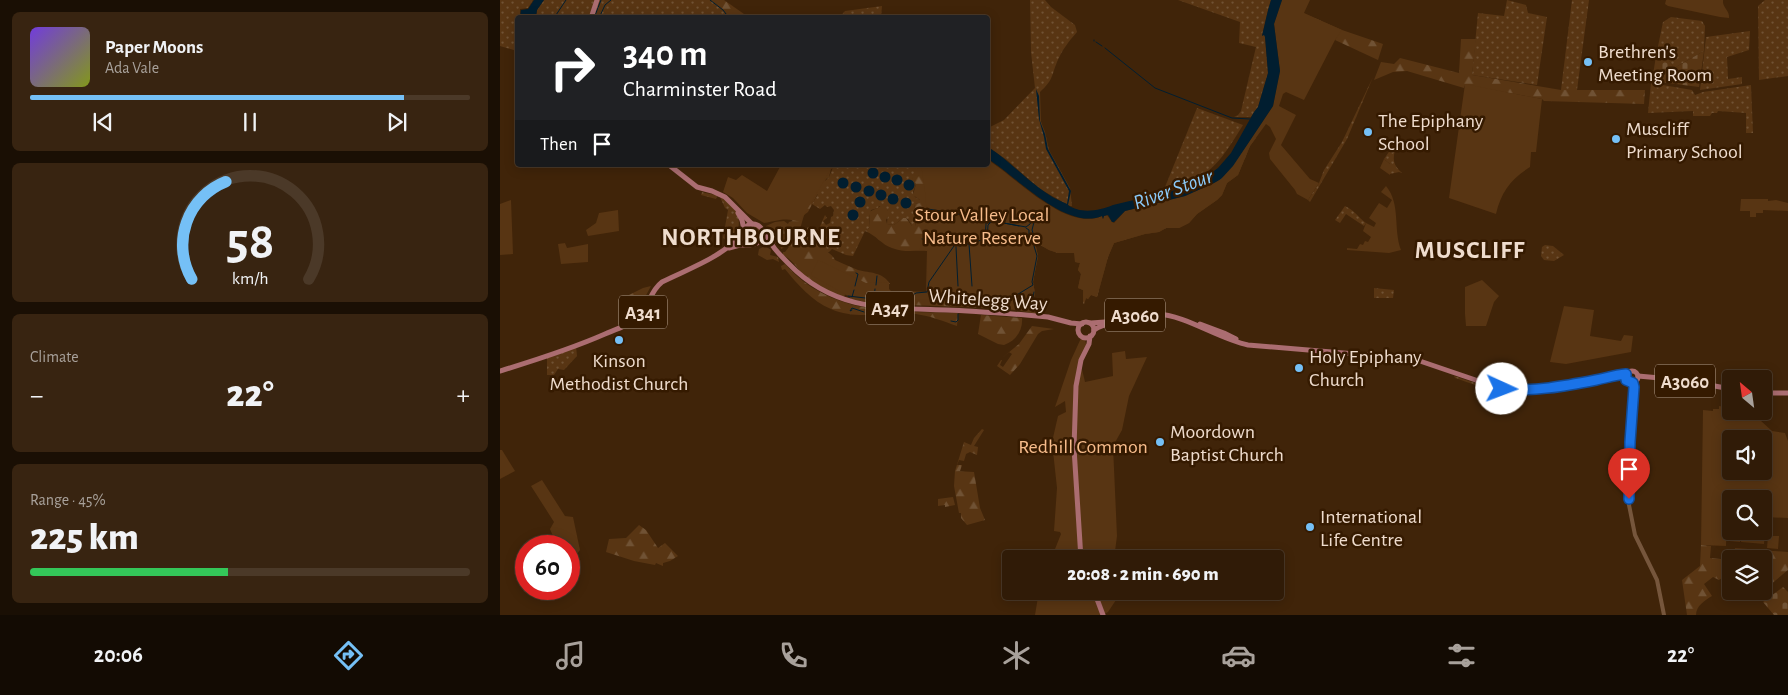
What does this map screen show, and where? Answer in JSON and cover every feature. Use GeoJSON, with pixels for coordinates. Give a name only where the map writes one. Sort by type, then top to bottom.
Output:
{"type":"FeatureCollection","features":[{"type":"Feature","properties":{"kind":"main road"},"geometry":{"type":"LineString","coordinates":[[592,15],[597,0]]}},
{"type":"Feature","properties":{"kind":"main road"},"geometry":{"type":"LineString","coordinates":[[671,167],[696,187],[718,193],[752,224]]}},
{"type":"Feature","properties":{"kind":"main road"},"geometry":{"type":"LineString","coordinates":[[734,206],[742,220],[743,231],[744,239],[752,244],[760,242],[764,237],[764,231],[758,225],[752,224],[743,231]]}},
{"type":"Feature","properties":{"kind":"main road","name":"A341"},"geometry":{"type":"LineString","coordinates":[[724,250],[737,240],[743,231]]}},
{"type":"Feature","properties":{"kind":"main road","name":"Whitelegg Way"},"geometry":{"type":"LineString","coordinates":[[764,231],[772,246],[808,281],[830,294],[855,304],[882,308],[1026,314],[1082,324]]}},
{"type":"Feature","properties":{"kind":"main road","name":"Whitelegg Way"},"geometry":{"type":"LineString","coordinates":[[760,242],[772,246]]}},
{"type":"Feature","properties":{"kind":"main road","name":"A341"},"geometry":{"type":"LineString","coordinates":[[500,371],[547,357],[623,327],[639,317],[655,288],[662,282],[724,250],[740,245],[752,244]]}},
{"type":"Feature","properties":{"kind":"main road","name":"A3060"},"geometry":{"type":"LineString","coordinates":[[1090,323],[1102,323],[1160,311],[1224,333],[1243,343],[1298,350],[1337,351],[1414,359],[1502,389],[1521,391],[1626,376]]}},
{"type":"Feature","properties":{"kind":"main road","name":"A3060"},"geometry":{"type":"LineString","coordinates":[[1094,330],[1149,314],[1180,318]]}},
{"type":"Feature","properties":{"kind":"main road"},"geometry":{"type":"LineString","coordinates":[[1080,550],[1074,448],[1076,380],[1081,360],[1089,344],[1090,336],[1094,330],[1090,323],[1085,322],[1079,331],[1084,337],[1086,349]]}},
{"type":"Feature","properties":{"kind":"main road","name":"Whitelegg Way"},"geometry":{"type":"LineString","coordinates":[[1071,323],[1079,331]]}},
{"type":"Feature","properties":{"kind":"main road"},"geometry":{"type":"LineString","coordinates":[[1084,337],[1090,336]]}},
{"type":"Feature","properties":{"kind":"main road","name":"A3060"},"geometry":{"type":"LineString","coordinates":[[1626,376],[1629,371],[1633,371],[1638,376],[1682,380],[1722,387]]}},
{"type":"Feature","properties":{"kind":"main road","name":"A3060"},"geometry":{"type":"LineString","coordinates":[[1626,376],[1628,382],[1633,383],[1636,382],[1638,376]]}},
{"type":"Feature","properties":{"kind":"main road"},"geometry":{"type":"LineString","coordinates":[[1633,383],[1629,504],[1635,535],[1657,580],[1664,615]]}},
{"type":"Feature","properties":{"kind":"main road"},"geometry":{"type":"LineString","coordinates":[[1772,393],[1788,393]]}},
{"type":"Feature","properties":{"kind":"main road"},"geometry":{"type":"LineString","coordinates":[[1097,600],[1103,615]]}},
{"type":"Feature","properties":{"kind":"green space"},"geometry":{"type":"Polygon","coordinates":[[[500,0],[533,0],[528,8],[520,9],[520,15],[515,15],[515,50],[500,46],[500,0]]]}},
{"type":"Feature","properties":{"kind":"green space"},"geometry":{"type":"Polygon","coordinates":[[[544,0],[595,0],[590,15],[536,15],[537,10],[544,0]]]}},
{"type":"Feature","properties":{"kind":"green space"},"geometry":{"type":"Polygon","coordinates":[[[599,0],[710,0],[721,7],[727,15],[594,15],[599,0]]]}},
{"type":"Feature","properties":{"kind":"green space"},"geometry":{"type":"Polygon","coordinates":[[[710,0],[724,0],[744,14],[753,15],[727,15],[716,3],[710,0]]]}},
{"type":"Feature","properties":{"kind":"green space"},"geometry":{"type":"Polygon","coordinates":[[[1030,0],[1045,0],[1051,7],[1075,25],[1077,32],[1061,54],[1050,81],[1040,92],[1041,122],[1049,150],[1070,188],[1072,206],[1040,189],[1007,160],[991,149],[990,146],[990,127],[1004,120],[1035,88],[1031,52],[1030,0]]]}},
{"type":"Feature","properties":{"kind":"green space"},"geometry":{"type":"Polygon","coordinates":[[[1178,0],[1271,0],[1262,35],[1265,35],[1268,73],[1258,107],[1251,117],[1234,117],[1241,111],[1256,47],[1239,43],[1240,22],[1178,0]]]}},
{"type":"Feature","properties":{"kind":"green space","name":"Stour Valley Local Nature Reserve"},"geometry":{"type":"Polygon","coordinates":[[[1282,0],[1310,0],[1304,13],[1342,30],[1304,100],[1286,92],[1283,94],[1279,106],[1296,115],[1281,145],[1310,179],[1319,183],[1308,200],[1297,194],[1270,159],[1269,153],[1276,139],[1270,127],[1266,124],[1250,146],[1238,175],[1227,183],[1222,195],[1217,200],[1197,214],[1189,223],[1179,228],[1166,228],[1159,232],[1114,243],[1108,257],[1097,297],[1091,295],[1088,299],[1086,298],[1084,304],[1083,290],[1078,288],[1081,274],[1078,270],[1080,263],[1075,262],[1075,253],[1058,253],[1035,242],[1038,256],[1033,282],[1034,298],[906,299],[904,304],[892,302],[890,298],[868,300],[848,296],[811,275],[818,260],[866,283],[889,282],[889,291],[927,292],[928,250],[919,250],[923,240],[926,219],[926,197],[921,167],[990,167],[990,161],[1057,210],[1088,219],[1102,216],[1103,219],[1107,215],[1114,223],[1125,211],[1185,196],[1214,183],[1221,179],[1233,166],[1273,106],[1280,71],[1274,24],[1282,0]]]}},
{"type":"Feature","properties":{"kind":"green space"},"geometry":{"type":"Polygon","coordinates":[[[1507,0],[1526,5],[1528,13],[1547,17],[1537,85],[1472,75],[1478,13],[1504,16],[1507,0]]]}},
{"type":"Feature","properties":{"kind":"green space"},"geometry":{"type":"Polygon","coordinates":[[[1572,0],[1589,0],[1577,90],[1561,90],[1572,0]]]}},
{"type":"Feature","properties":{"kind":"green space"},"geometry":{"type":"Polygon","coordinates":[[[1666,0],[1723,0],[1729,18],[1668,6],[1665,4],[1666,0]]]}},
{"type":"Feature","properties":{"kind":"green space"},"geometry":{"type":"Polygon","coordinates":[[[1765,0],[1788,0],[1788,76],[1759,80],[1758,6],[1765,0]]]}},
{"type":"Feature","properties":{"kind":"green space"},"geometry":{"type":"Polygon","coordinates":[[[882,6],[881,15],[842,15],[845,11],[882,6]]]}},
{"type":"Feature","properties":{"kind":"green space"},"geometry":{"type":"Polygon","coordinates":[[[1303,13],[1342,30],[1383,44],[1378,60],[1335,40],[1337,36],[1303,13]]]}},
{"type":"Feature","properties":{"kind":"green space"},"geometry":{"type":"Polygon","coordinates":[[[1671,17],[1702,21],[1705,26],[1704,51],[1674,68],[1668,59],[1656,56],[1663,22],[1671,17]]]}},
{"type":"Feature","properties":{"kind":"green space"},"geometry":{"type":"Polygon","coordinates":[[[1750,31],[1749,50],[1727,57],[1728,79],[1742,77],[1742,84],[1700,90],[1706,37],[1750,31]]]}},
{"type":"Feature","properties":{"kind":"green space"},"geometry":{"type":"Polygon","coordinates":[[[1461,39],[1476,39],[1472,75],[1561,90],[1645,90],[1644,104],[1544,101],[1542,99],[1465,85],[1464,88],[1407,71],[1393,72],[1374,80],[1381,62],[1394,64],[1400,58],[1459,73],[1461,39]]]}},
{"type":"Feature","properties":{"kind":"green space"},"geometry":{"type":"Polygon","coordinates":[[[1704,51],[1699,87],[1652,81],[1656,56],[1668,59],[1674,68],[1704,51]]]}},
{"type":"Feature","properties":{"kind":"green space"},"geometry":{"type":"Polygon","coordinates":[[[1373,77],[1347,139],[1310,202],[1308,200],[1342,142],[1373,77]]]}},
{"type":"Feature","properties":{"kind":"green space"},"geometry":{"type":"Polygon","coordinates":[[[1651,83],[1692,90],[1695,95],[1703,92],[1751,85],[1753,133],[1746,133],[1746,113],[1718,111],[1710,116],[1693,116],[1693,111],[1648,113],[1651,83]]]}},
{"type":"Feature","properties":{"kind":"green space"},"geometry":{"type":"Polygon","coordinates":[[[1465,84],[1542,99],[1536,152],[1531,152],[1530,167],[1512,181],[1501,199],[1496,214],[1449,198],[1465,84]]]}},
{"type":"Feature","properties":{"kind":"green space"},"geometry":{"type":"Polygon","coordinates":[[[1197,108],[1243,125],[1227,150],[1211,168],[1192,182],[1163,192],[1197,108]]]}},
{"type":"Feature","properties":{"kind":"green space","name":"Stour Valley Local Nature Reserve"},"geometry":{"type":"Polygon","coordinates":[[[1254,136],[1256,138],[1250,146],[1238,175],[1227,183],[1222,195],[1217,200],[1197,214],[1189,223],[1179,228],[1166,228],[1159,232],[1114,243],[1108,257],[1097,297],[1091,295],[1088,299],[1086,298],[1084,304],[1083,290],[1078,288],[1081,274],[1078,270],[1080,263],[1075,262],[1074,253],[1058,253],[1035,242],[1038,256],[1033,282],[1035,293],[1033,301],[1042,310],[1037,314],[1017,310],[970,307],[876,304],[851,299],[849,294],[843,297],[807,279],[792,261],[783,255],[783,252],[789,247],[781,249],[780,245],[783,244],[784,240],[776,244],[771,240],[766,226],[775,222],[784,221],[788,224],[793,221],[790,219],[830,167],[834,167],[831,169],[829,177],[823,186],[818,188],[820,192],[808,212],[804,215],[800,229],[809,232],[803,234],[819,243],[814,243],[829,253],[835,260],[858,270],[880,275],[890,284],[870,286],[888,288],[891,291],[926,292],[927,251],[897,250],[885,245],[865,231],[870,227],[869,212],[883,205],[888,211],[890,210],[886,220],[887,224],[894,225],[903,218],[906,218],[912,226],[915,226],[915,204],[920,203],[920,200],[913,195],[916,184],[912,179],[913,175],[919,176],[915,170],[917,167],[941,167],[1040,214],[1112,224],[1198,197],[1224,176],[1254,136]]]}},
{"type":"Feature","properties":{"kind":"green space"},"geometry":{"type":"Polygon","coordinates":[[[1393,146],[1396,147],[1394,155],[1395,164],[1402,173],[1390,174],[1390,164],[1384,159],[1393,146]]]}},
{"type":"Feature","properties":{"kind":"green space"},"geometry":{"type":"Polygon","coordinates":[[[1384,159],[1390,164],[1390,175],[1380,168],[1384,159]]]}},
{"type":"Feature","properties":{"kind":"green space"},"geometry":{"type":"Polygon","coordinates":[[[780,167],[832,167],[800,222],[786,220],[764,223],[747,213],[733,198],[723,192],[728,177],[736,180],[742,175],[767,191],[780,167]]]}},
{"type":"Feature","properties":{"kind":"green space"},"geometry":{"type":"Polygon","coordinates":[[[833,167],[918,167],[919,176],[912,178],[916,184],[913,192],[915,197],[920,200],[920,203],[915,204],[915,226],[912,226],[908,219],[903,218],[894,225],[887,224],[888,211],[879,206],[871,210],[869,216],[870,227],[865,231],[853,256],[832,249],[829,252],[825,252],[814,245],[814,243],[818,243],[802,234],[809,231],[806,230],[808,227],[818,231],[825,215],[827,218],[823,221],[826,225],[830,223],[834,210],[831,206],[827,207],[825,205],[820,209],[812,204],[818,194],[818,188],[829,177],[833,167]]]}},
{"type":"Feature","properties":{"kind":"green space"},"geometry":{"type":"Polygon","coordinates":[[[1386,186],[1394,201],[1397,234],[1401,250],[1389,253],[1347,250],[1347,248],[1357,249],[1360,244],[1363,245],[1365,241],[1368,242],[1371,237],[1363,231],[1366,223],[1374,227],[1376,223],[1369,218],[1379,203],[1387,208],[1392,200],[1381,192],[1386,186]]]}},
{"type":"Feature","properties":{"kind":"green space"},"geometry":{"type":"Polygon","coordinates":[[[702,192],[721,197],[737,213],[739,226],[737,233],[727,245],[726,240],[723,238],[728,210],[725,208],[720,197],[717,196],[716,199],[701,195],[702,192]]]}},
{"type":"Feature","properties":{"kind":"green space"},"geometry":{"type":"Polygon","coordinates":[[[1741,199],[1768,199],[1768,201],[1776,200],[1788,203],[1788,211],[1763,210],[1763,213],[1756,213],[1756,217],[1750,217],[1750,211],[1740,211],[1741,199]]]}},
{"type":"Feature","properties":{"kind":"green space"},"geometry":{"type":"Polygon","coordinates":[[[511,200],[513,254],[500,255],[500,204],[511,200]]]}},
{"type":"Feature","properties":{"kind":"green space"},"geometry":{"type":"Polygon","coordinates":[[[1345,206],[1366,223],[1364,226],[1346,214],[1340,223],[1335,220],[1345,206]]]}},
{"type":"Feature","properties":{"kind":"green space"},"geometry":{"type":"Polygon","coordinates":[[[618,210],[619,231],[588,236],[586,230],[596,223],[599,213],[618,210]]]}},
{"type":"Feature","properties":{"kind":"green space"},"geometry":{"type":"Polygon","coordinates":[[[754,225],[747,236],[749,240],[756,241],[758,238],[754,238],[758,235],[756,226],[762,234],[758,241],[753,243],[747,240],[744,235],[747,228],[754,225]]]}},
{"type":"Feature","properties":{"kind":"green space"},"geometry":{"type":"Polygon","coordinates":[[[754,225],[757,227],[760,235],[756,235],[755,238],[758,239],[756,241],[749,240],[746,234],[751,232],[749,227],[754,225]]]}},
{"type":"Feature","properties":{"kind":"green space"},"geometry":{"type":"Polygon","coordinates":[[[565,243],[567,248],[588,244],[588,262],[561,264],[558,244],[565,243]]]}},
{"type":"Feature","properties":{"kind":"green space"},"geometry":{"type":"Polygon","coordinates":[[[1545,245],[1553,246],[1564,255],[1554,261],[1544,260],[1541,256],[1542,247],[1545,245]]]}},
{"type":"Feature","properties":{"kind":"green space"},"geometry":{"type":"Polygon","coordinates":[[[765,246],[771,250],[770,255],[778,257],[779,262],[773,259],[767,260],[758,255],[759,249],[765,246]]]}},
{"type":"Feature","properties":{"kind":"green space"},"geometry":{"type":"Polygon","coordinates":[[[785,264],[803,281],[822,293],[843,302],[887,310],[958,313],[957,326],[916,314],[862,315],[841,313],[824,306],[800,287],[785,269],[782,270],[781,266],[785,264]]]}},
{"type":"Feature","properties":{"kind":"green space"},"geometry":{"type":"Polygon","coordinates":[[[1482,280],[1499,296],[1494,302],[1486,326],[1466,326],[1465,287],[1482,280]]]}},
{"type":"Feature","properties":{"kind":"green space"},"geometry":{"type":"Polygon","coordinates":[[[651,286],[644,299],[636,296],[627,300],[625,297],[643,288],[651,286]]]}},
{"type":"Feature","properties":{"kind":"green space"},"geometry":{"type":"Polygon","coordinates":[[[1374,288],[1394,290],[1393,298],[1374,298],[1374,288]]]}},
{"type":"Feature","properties":{"kind":"green space"},"geometry":{"type":"Polygon","coordinates":[[[1564,306],[1594,310],[1590,336],[1621,341],[1624,335],[1633,336],[1631,352],[1566,364],[1550,362],[1564,306]]]}},
{"type":"Feature","properties":{"kind":"green space"},"geometry":{"type":"Polygon","coordinates":[[[981,315],[1022,318],[1020,331],[1008,343],[1004,345],[998,344],[978,334],[981,315]]]}},
{"type":"Feature","properties":{"kind":"green space"},"geometry":{"type":"Polygon","coordinates":[[[1032,326],[1054,329],[1042,331],[1038,334],[1020,364],[1010,375],[997,366],[1002,360],[1000,365],[1003,367],[1012,354],[1009,352],[1019,344],[1032,326]]]}},
{"type":"Feature","properties":{"kind":"green space","name":"Redhill Common"},"geometry":{"type":"Polygon","coordinates":[[[1082,336],[1086,344],[1081,358],[1085,382],[1113,376],[1112,353],[1125,351],[1126,359],[1147,357],[1129,396],[1122,430],[1113,446],[1117,536],[1115,550],[1055,550],[1061,534],[1054,531],[1057,488],[1052,442],[1058,416],[1066,412],[1065,401],[1055,407],[1071,360],[1082,336]]]}},
{"type":"Feature","properties":{"kind":"green space"},"geometry":{"type":"Polygon","coordinates":[[[576,346],[577,356],[564,370],[558,369],[554,375],[547,375],[547,357],[576,346]]]}},
{"type":"Feature","properties":{"kind":"green space"},"geometry":{"type":"Polygon","coordinates":[[[1605,375],[1546,385],[1549,383],[1605,375]]]}},
{"type":"Feature","properties":{"kind":"green space"},"geometry":{"type":"Polygon","coordinates":[[[1454,376],[1503,392],[1536,394],[1513,395],[1485,389],[1454,376]]]}},
{"type":"Feature","properties":{"kind":"green space"},"geometry":{"type":"Polygon","coordinates":[[[1719,406],[1722,406],[1722,420],[1760,420],[1771,430],[1722,430],[1722,480],[1772,480],[1772,431],[1785,433],[1788,441],[1788,518],[1772,517],[1772,490],[1722,490],[1722,540],[1726,540],[1726,546],[1701,545],[1703,410],[1713,411],[1713,409],[1719,409],[1719,406]]]}},
{"type":"Feature","properties":{"kind":"green space"},"geometry":{"type":"Polygon","coordinates":[[[982,429],[984,430],[974,446],[978,447],[977,455],[970,452],[966,454],[964,461],[959,460],[957,465],[962,465],[960,471],[955,471],[964,442],[971,445],[982,429]]]}},
{"type":"Feature","properties":{"kind":"green space"},"geometry":{"type":"Polygon","coordinates":[[[500,450],[502,450],[515,471],[500,479],[500,450]]]}},
{"type":"Feature","properties":{"kind":"green space"},"geometry":{"type":"Polygon","coordinates":[[[955,471],[974,472],[980,508],[985,520],[967,525],[961,518],[954,486],[955,471]]]}},
{"type":"Feature","properties":{"kind":"green space"},"geometry":{"type":"Polygon","coordinates":[[[542,480],[565,516],[573,517],[577,535],[552,535],[550,529],[554,522],[531,486],[542,480]]]}},
{"type":"Feature","properties":{"kind":"green space"},"geometry":{"type":"Polygon","coordinates":[[[953,497],[955,505],[938,506],[938,499],[953,497]]]}},
{"type":"Feature","properties":{"kind":"green space"},"geometry":{"type":"Polygon","coordinates":[[[639,525],[646,530],[658,548],[665,543],[678,556],[663,563],[663,566],[656,563],[655,565],[634,561],[606,552],[609,539],[626,538],[639,525]]]}},
{"type":"Feature","properties":{"kind":"green space"},"geometry":{"type":"Polygon","coordinates":[[[1772,536],[1779,536],[1778,549],[1767,548],[1768,540],[1772,540],[1772,536]]]}},
{"type":"Feature","properties":{"kind":"green space"},"geometry":{"type":"Polygon","coordinates":[[[1729,540],[1740,540],[1740,542],[1729,540]]]}},
{"type":"Feature","properties":{"kind":"green space"},"geometry":{"type":"Polygon","coordinates":[[[1741,540],[1764,540],[1764,544],[1741,542],[1741,540]]]}},
{"type":"Feature","properties":{"kind":"green space"},"geometry":{"type":"Polygon","coordinates":[[[1701,545],[1711,546],[1710,558],[1722,559],[1722,578],[1719,580],[1713,577],[1704,584],[1712,596],[1699,606],[1696,615],[1687,615],[1682,580],[1700,566],[1701,545]]]}},
{"type":"Feature","properties":{"kind":"green space"},"geometry":{"type":"Polygon","coordinates":[[[1735,548],[1762,550],[1735,550],[1735,548]]]}},
{"type":"Feature","properties":{"kind":"green space"},"geometry":{"type":"Polygon","coordinates":[[[1772,551],[1788,552],[1788,570],[1772,583],[1772,551]]]}},
{"type":"Feature","properties":{"kind":"green space"},"geometry":{"type":"Polygon","coordinates":[[[1783,587],[1788,592],[1788,615],[1774,615],[1763,602],[1772,600],[1772,595],[1783,587]]]}},
{"type":"Feature","properties":{"kind":"green space"},"geometry":{"type":"Polygon","coordinates":[[[1038,600],[1116,600],[1108,612],[1103,615],[1035,615],[1038,600]]]}},
{"type":"Feature","properties":{"kind":"water"},"geometry":{"type":"Polygon","coordinates":[[[534,0],[544,0],[537,10],[536,15],[520,15],[521,10],[528,9],[534,0]]]}},
{"type":"Feature","properties":{"kind":"water"},"geometry":{"type":"Polygon","coordinates":[[[1271,0],[1282,0],[1274,24],[1280,71],[1273,106],[1233,166],[1221,179],[1214,183],[1185,196],[1125,211],[1112,222],[1108,215],[1104,216],[1103,219],[1102,216],[1088,219],[1073,216],[1057,209],[1042,200],[990,160],[990,148],[1045,192],[1067,204],[1069,191],[1046,149],[1039,119],[1036,89],[1039,96],[1040,121],[1048,149],[1071,191],[1068,205],[1073,208],[1084,211],[1102,209],[1180,189],[1203,179],[1218,168],[1231,153],[1258,107],[1268,73],[1265,37],[1264,35],[1262,36],[1271,0]]]}},
{"type":"Feature","properties":{"kind":"water"},"geometry":{"type":"Polygon","coordinates":[[[873,167],[879,173],[873,179],[867,173],[873,167]]]}},
{"type":"Feature","properties":{"kind":"water"},"geometry":{"type":"Polygon","coordinates":[[[885,171],[891,177],[885,183],[879,177],[885,171]]]}},
{"type":"Feature","properties":{"kind":"water"},"geometry":{"type":"Polygon","coordinates":[[[897,174],[903,180],[897,186],[891,180],[897,174]]]}},
{"type":"Feature","properties":{"kind":"water"},"geometry":{"type":"Polygon","coordinates":[[[843,177],[849,183],[843,189],[837,183],[843,177]]]}},
{"type":"Feature","properties":{"kind":"water"},"geometry":{"type":"Polygon","coordinates":[[[909,179],[915,185],[909,191],[903,185],[909,179]]]}},
{"type":"Feature","properties":{"kind":"water"},"geometry":{"type":"Polygon","coordinates":[[[856,181],[862,187],[856,193],[850,187],[856,181]]]}},
{"type":"Feature","properties":{"kind":"water"},"geometry":{"type":"Polygon","coordinates":[[[869,185],[875,191],[869,197],[863,191],[869,185]]]}},
{"type":"Feature","properties":{"kind":"water"},"geometry":{"type":"Polygon","coordinates":[[[881,189],[887,195],[881,201],[875,195],[881,189]]]}},
{"type":"Feature","properties":{"kind":"water"},"geometry":{"type":"Polygon","coordinates":[[[893,193],[899,199],[893,205],[887,199],[893,193]]]}},
{"type":"Feature","properties":{"kind":"water"},"geometry":{"type":"Polygon","coordinates":[[[860,196],[866,202],[860,208],[854,202],[860,196]]]}},
{"type":"Feature","properties":{"kind":"water"},"geometry":{"type":"Polygon","coordinates":[[[906,197],[912,203],[906,209],[900,203],[906,197]]]}},
{"type":"Feature","properties":{"kind":"water"},"geometry":{"type":"Polygon","coordinates":[[[853,209],[859,215],[853,221],[847,215],[853,209]]]}},
{"type":"Feature","properties":{"kind":"waterway"},"geometry":{"type":"LineString","coordinates":[[556,15],[566,0]]}},
{"type":"Feature","properties":{"kind":"waterway"},"geometry":{"type":"LineString","coordinates":[[595,15],[601,0]]}},
{"type":"Feature","properties":{"kind":"waterway"},"geometry":{"type":"LineString","coordinates":[[600,15],[605,5],[611,0]]}},
{"type":"Feature","properties":{"kind":"waterway"},"geometry":{"type":"LineString","coordinates":[[710,0],[727,15]]}},
{"type":"Feature","properties":{"kind":"waterway"},"geometry":{"type":"LineString","coordinates":[[1096,42],[1102,46]]}},
{"type":"Feature","properties":{"kind":"waterway"},"geometry":{"type":"LineString","coordinates":[[1105,48],[1155,88],[1232,118],[1250,119]]}},
{"type":"Feature","properties":{"kind":"waterway"},"geometry":{"type":"LineString","coordinates":[[928,209],[964,215],[986,223],[998,222],[1026,227],[1030,224],[1037,210],[1032,230],[1037,256],[1033,285],[1015,296]]}},
{"type":"Feature","properties":{"kind":"waterway"},"geometry":{"type":"LineString","coordinates":[[922,239],[960,246],[982,240],[987,241],[988,225],[990,223]]}},
{"type":"Feature","properties":{"kind":"waterway"},"geometry":{"type":"LineString","coordinates":[[1004,223],[1019,226]]}},
{"type":"Feature","properties":{"kind":"waterway"},"geometry":{"type":"LineString","coordinates":[[985,240],[986,224]]}},
{"type":"Feature","properties":{"kind":"waterway"},"geometry":{"type":"LineString","coordinates":[[1026,228],[1029,230],[1029,236],[1034,242]]}},
{"type":"Feature","properties":{"kind":"waterway"},"geometry":{"type":"LineString","coordinates":[[969,244],[972,286]]}},
{"type":"Feature","properties":{"kind":"waterway"},"geometry":{"type":"LineString","coordinates":[[875,289],[874,299],[884,297],[909,298],[916,293],[927,292],[929,282],[954,246]]}},
{"type":"Feature","properties":{"kind":"waterway"},"geometry":{"type":"LineString","coordinates":[[956,247],[958,286]]}},
{"type":"Feature","properties":{"kind":"waterway"},"geometry":{"type":"LineString","coordinates":[[855,286],[858,274],[856,273]]}},
{"type":"Feature","properties":{"kind":"waterway"},"geometry":{"type":"LineString","coordinates":[[876,285],[877,276]]}},
{"type":"Feature","properties":{"kind":"waterway"},"geometry":{"type":"LineString","coordinates":[[852,297],[854,290]]}},
{"type":"Feature","properties":{"kind":"waterway"},"geometry":{"type":"LineString","coordinates":[[1026,304],[1033,298],[1034,292]]}},
{"type":"Feature","properties":{"kind":"waterway"},"geometry":{"type":"LineString","coordinates":[[848,296],[874,299]]}},
{"type":"Feature","properties":{"kind":"waterway"},"geometry":{"type":"LineString","coordinates":[[998,306],[1013,297]]}},
{"type":"Feature","properties":{"kind":"waterway"},"geometry":{"type":"LineString","coordinates":[[852,310],[850,311],[852,308],[864,312]]}},
{"type":"Feature","properties":{"kind":"waterway"},"geometry":{"type":"LineString","coordinates":[[951,321],[956,322],[958,314]]}},
{"type":"Feature","properties":{"kind":"place","name":"Brethren's Meeting Room"},"geometry":{"type":"Point","coordinates":[1588,62]}},
{"type":"Feature","properties":{"kind":"place","name":"The Epiphany School"},"geometry":{"type":"Point","coordinates":[1368,132]}},
{"type":"Feature","properties":{"kind":"place","name":"Muscliff Primary School"},"geometry":{"type":"Point","coordinates":[1616,139]}},
{"type":"Feature","properties":{"kind":"place","name":"Kinson Methodist Church"},"geometry":{"type":"Point","coordinates":[619,340]}},
{"type":"Feature","properties":{"kind":"place","name":"Holy Epiphany Church"},"geometry":{"type":"Point","coordinates":[1299,368]}},
{"type":"Feature","properties":{"kind":"place","name":"Moordown Baptist Church"},"geometry":{"type":"Point","coordinates":[1160,442]}},
{"type":"Feature","properties":{"kind":"place","name":"International Life Centre"},"geometry":{"type":"Point","coordinates":[1310,527]}},
{"type":"Feature","properties":{"kind":"district","name":"NORTHBOURNE"},"geometry":{"type":"Point","coordinates":[751,236]}},
{"type":"Feature","properties":{"kind":"district","name":"MUSCLIFF"},"geometry":{"type":"Point","coordinates":[1470,249]}},
{"type":"Feature","properties":{"kind":"route"},"geometry":{"type":"LineString","coordinates":[[1502,389],[1521,391],[1599,380],[1613,375],[1626,374],[1626,380],[1629,383],[1633,383],[1634,387],[1630,442],[1629,499]]}},
{"type":"Feature","properties":{"kind":"water label","name":"River Stour"},"geometry":{"type":"Point","coordinates":[1173,189]}}]}
